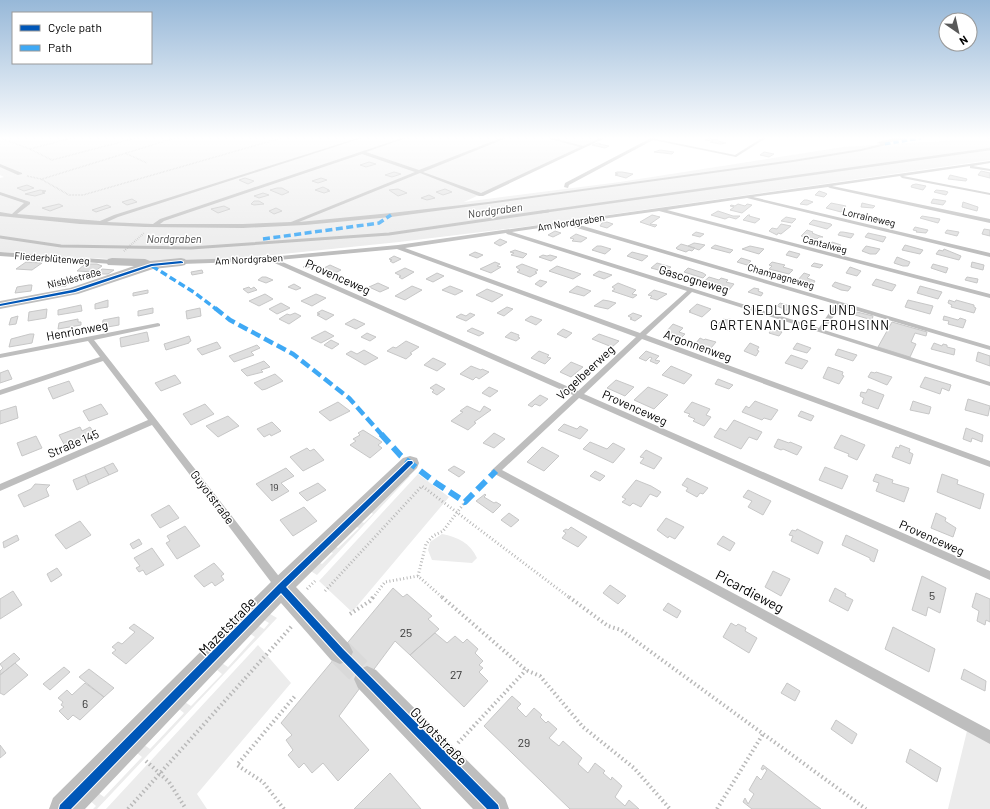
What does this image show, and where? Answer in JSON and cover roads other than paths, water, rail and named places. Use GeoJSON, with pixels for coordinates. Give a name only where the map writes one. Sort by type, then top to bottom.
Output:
{"type":"FeatureCollection","features":[{"type":"Feature","properties":{"kind":"street","name":"Fliederblütenweg"},"geometry":{"type":"LineString","coordinates":[[116,258],[151,265]]}},
{"type":"Feature","properties":{"kind":"street","name":"Am Nordgraben"},"geometry":{"type":"LineString","coordinates":[[151,265],[181,262]]}},
{"type":"Feature","properties":{"kind":"street","name":"Nisbléstraße"},"geometry":{"type":"LineString","coordinates":[[0,304],[80,289],[151,265]]}},
{"type":"Feature","properties":{"kind":"street","name":"Mazetstraße"},"geometry":{"type":"LineString","coordinates":[[64,809],[281,587],[410,463]]}},
{"type":"Feature","properties":{"kind":"street","name":"Guyotstraße"},"geometry":{"type":"LineString","coordinates":[[281,587],[340,652]]}},
{"type":"Feature","properties":{"kind":"street","name":"Guyotstraße"},"geometry":{"type":"LineString","coordinates":[[367,679],[494,809]]}},
{"type":"Feature","properties":{"kind":"lane"},"geometry":{"type":"LineString","coordinates":[[100,223],[116,216],[242,176]]}},
{"type":"Feature","properties":{"kind":"lane"},"geometry":{"type":"LineString","coordinates":[[154,225],[162,220],[291,176]]}},
{"type":"Feature","properties":{"kind":"lane"},"geometry":{"type":"LineString","coordinates":[[290,224],[407,176]]}},
{"type":"Feature","properties":{"kind":"lane"},"geometry":{"type":"LineString","coordinates":[[430,176],[480,196],[523,176]]}},
{"type":"Feature","properties":{"kind":"lane"},"geometry":{"type":"LineString","coordinates":[[583,176],[567,184],[566,187],[662,176]]}},
{"type":"Feature","properties":{"kind":"lane"},"geometry":{"type":"LineString","coordinates":[[0,214],[80,222],[154,225],[243,226],[290,224],[391,215],[676,176]]}},
{"type":"Feature","properties":{"kind":"lane","name":"Am Nordgraben"},"geometry":{"type":"LineString","coordinates":[[181,262],[270,259],[398,247],[890,176]]}},
{"type":"Feature","properties":{"kind":"lane"},"geometry":{"type":"LineString","coordinates":[[899,176],[990,194]]}},
{"type":"Feature","properties":{"kind":"lane"},"geometry":{"type":"LineString","coordinates":[[823,186],[990,221]]}},
{"type":"Feature","properties":{"kind":"lane"},"geometry":{"type":"LineString","coordinates":[[0,193],[28,203],[12,215]]}},
{"type":"Feature","properties":{"kind":"lane","name":"Lorraineweg"},"geometry":{"type":"LineString","coordinates":[[744,197],[990,255]]}},
{"type":"Feature","properties":{"kind":"lane","name":"Cantalweg"},"geometry":{"type":"LineString","coordinates":[[656,209],[990,296]]}},
{"type":"Feature","properties":{"kind":"lane","name":"Champagneweg"},"geometry":{"type":"LineString","coordinates":[[566,223],[990,348]]}},
{"type":"Feature","properties":{"kind":"lane","name":"Gascogneweg"},"geometry":{"type":"LineString","coordinates":[[506,232],[990,384]]}},
{"type":"Feature","properties":{"kind":"lane","name":"Argonnenweg"},"geometry":{"type":"LineString","coordinates":[[398,247],[990,464]]}},
{"type":"Feature","properties":{"kind":"lane","name":"Fliederblütenweg"},"geometry":{"type":"LineString","coordinates":[[0,254],[116,258]]}},
{"type":"Feature","properties":{"kind":"lane","name":"Provenceweg"},"geometry":{"type":"LineString","coordinates":[[270,259],[990,576]]}},
{"type":"Feature","properties":{"kind":"lane","name":"Vogelbeerweg"},"geometry":{"type":"LineString","coordinates":[[496,471],[692,290]]}},
{"type":"Feature","properties":{"kind":"lane"},"geometry":{"type":"LineString","coordinates":[[820,331],[839,304]]}},
{"type":"Feature","properties":{"kind":"lane","name":"Henrionweg"},"geometry":{"type":"LineString","coordinates":[[0,356],[158,325]]}},
{"type":"Feature","properties":{"kind":"lane","name":"Guyotstraße"},"geometry":{"type":"LineString","coordinates":[[90,339],[281,587]]}},
{"type":"Feature","properties":{"kind":"lane"},"geometry":{"type":"LineString","coordinates":[[0,393],[105,358]]}},
{"type":"Feature","properties":{"kind":"lane","name":"Straße 145"},"geometry":{"type":"LineString","coordinates":[[0,488],[154,421]]}},
{"type":"Feature","properties":{"kind":"lane","name":"Picardieweg"},"geometry":{"type":"LineString","coordinates":[[496,471],[990,737]]}},
{"type":"Feature","properties":{"kind":"waterway","name":"Nordgraben"},"geometry":{"type":"LineString","coordinates":[[544,212],[799,176]]}},
{"type":"Feature","properties":{"kind":"waterway","name":"Nordgraben"},"geometry":{"type":"LineString","coordinates":[[544,212],[548,211]]}},
{"type":"Feature","properties":{"kind":"waterway","name":"Nordgraben"},"geometry":{"type":"LineString","coordinates":[[0,237],[61,246],[191,248],[389,234],[544,212]]}},
{"type":"Feature","properties":{"kind":"tunnel"},"geometry":{"type":"LineString","coordinates":[[340,652],[367,679]]}},
{"type":"Feature","properties":{"kind":"district","name":"SIEDLUNGS- UND GARTENANLAGE FROHSINN"},"geometry":{"type":"Point","coordinates":[800,318]}}]}
